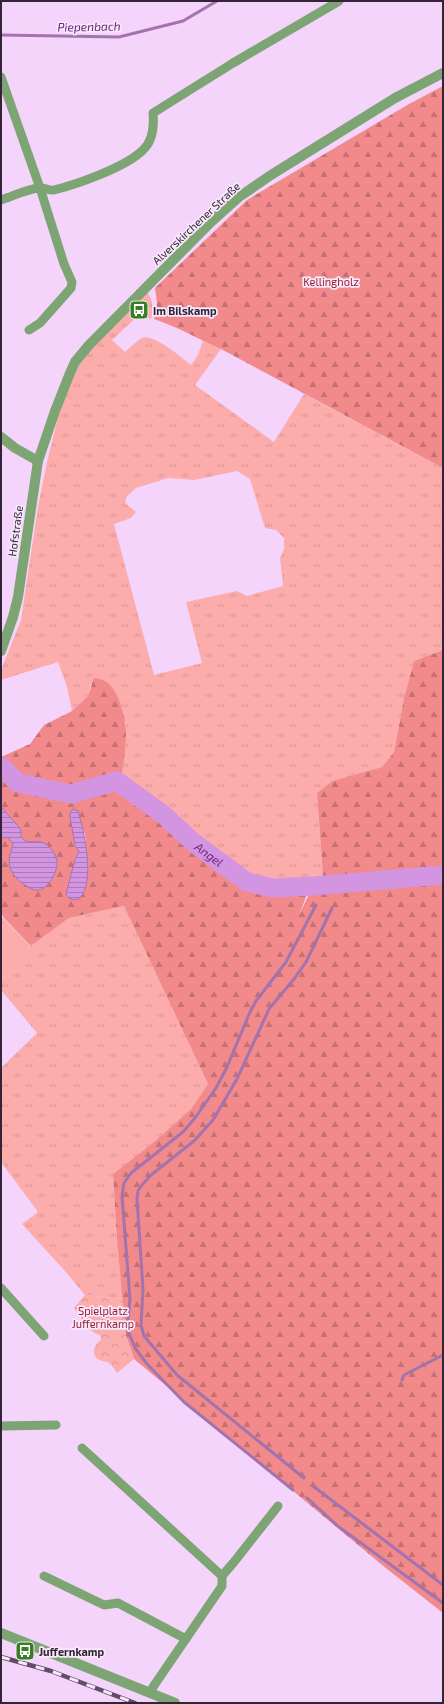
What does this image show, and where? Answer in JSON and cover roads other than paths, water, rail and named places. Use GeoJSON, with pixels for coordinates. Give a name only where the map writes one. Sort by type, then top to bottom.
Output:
{"type":"FeatureCollection","features":[{"type":"Feature","properties":{"kind":"street"},"geometry":{"type":"LineString","coordinates":[[1,200],[40,188],[52,190],[98,175],[133,158],[144,150],[150,140],[154,123],[153,113],[233,63],[339,1]]}},
{"type":"Feature","properties":{"kind":"street","name":"Alverskirchener Straße"},"geometry":{"type":"LineString","coordinates":[[38,461],[55,411],[70,373],[78,359],[102,331],[211,222],[239,197],[265,179],[395,98],[443,73]]}},
{"type":"Feature","properties":{"kind":"street"},"geometry":{"type":"LineString","coordinates":[[1,77],[40,188],[64,264],[72,282],[71,288],[40,324],[29,330]]}},
{"type":"Feature","properties":{"kind":"street"},"geometry":{"type":"LineString","coordinates":[[1,437],[15,448],[38,461]]}},
{"type":"Feature","properties":{"kind":"street","name":"Hofstraße"},"geometry":{"type":"LineString","coordinates":[[1,651],[13,617],[18,597],[38,461]]}},
{"type":"Feature","properties":{"kind":"street"},"geometry":{"type":"LineString","coordinates":[[1,1288],[44,1336]]}},
{"type":"Feature","properties":{"kind":"street"},"geometry":{"type":"LineString","coordinates":[[1,1426],[56,1425]]}},
{"type":"Feature","properties":{"kind":"street"},"geometry":{"type":"LineString","coordinates":[[82,1448],[222,1576]]}},
{"type":"Feature","properties":{"kind":"street"},"geometry":{"type":"LineString","coordinates":[[150,1693],[153,1686],[222,1586],[222,1576],[278,1506]]}},
{"type":"Feature","properties":{"kind":"street"},"geometry":{"type":"LineString","coordinates":[[44,1576],[104,1605],[118,1603],[186,1639]]}},
{"type":"Feature","properties":{"kind":"street"},"geometry":{"type":"LineString","coordinates":[[1,1633],[175,1703]]}},
{"type":"Feature","properties":{"kind":"waterway","name":"Piepenbach"},"geometry":{"type":"LineString","coordinates":[[1,35],[119,37],[183,21],[217,1]]}},
{"type":"Feature","properties":{"kind":"waterway","name":"Angel"},"geometry":{"type":"LineString","coordinates":[[1,766],[18,783],[71,794],[117,781],[164,815],[193,842],[247,882],[273,888],[443,875]]}},
{"type":"Feature","properties":{"kind":"waterway"},"geometry":{"type":"LineString","coordinates":[[342,891],[344,884]]}},
{"type":"Feature","properties":{"kind":"waterway"},"geometry":{"type":"LineString","coordinates":[[321,893],[322,886]]}},
{"type":"Feature","properties":{"kind":"waterway"},"geometry":{"type":"LineString","coordinates":[[293,1490],[184,1402],[147,1364],[135,1348],[127,1328],[130,1299],[122,1196],[124,1183],[131,1173],[183,1132],[195,1118],[216,1088],[227,1067],[256,1001],[286,962],[316,905]]}},
{"type":"Feature","properties":{"kind":"waterway"},"geometry":{"type":"LineString","coordinates":[[304,1478],[177,1375],[144,1336],[141,1325],[143,1289],[137,1199],[138,1191],[151,1175],[194,1141],[213,1120],[237,1079],[269,1009],[306,962],[332,908]]}},
{"type":"Feature","properties":{"kind":"waterway"},"geometry":{"type":"LineString","coordinates":[[402,1380],[404,1375],[443,1355]]}},
{"type":"Feature","properties":{"kind":"waterway"},"geometry":{"type":"LineString","coordinates":[[313,1486],[443,1585]]}},
{"type":"Feature","properties":{"kind":"waterway"},"geometry":{"type":"LineString","coordinates":[[307,1498],[339,1527],[443,1603]]}},
{"type":"Feature","properties":{"kind":"railway"},"geometry":{"type":"LineString","coordinates":[[1,1657],[51,1671],[135,1703]]}},
{"type":"Feature","properties":{"kind":"place","name":"Im Bilskamp"},"geometry":{"type":"Point","coordinates":[139,310]}},
{"type":"Feature","properties":{"kind":"place","name":"Juffernkamp"},"geometry":{"type":"Point","coordinates":[25,1651]}},
{"type":"Feature","properties":{"kind":"park label","name":"Kellingholz"},"geometry":{"type":"Point","coordinates":[331,281]}},
{"type":"Feature","properties":{"kind":"park label","name":"Spielplatz Juffernkamp"},"geometry":{"type":"Point","coordinates":[103,1316]}}]}
